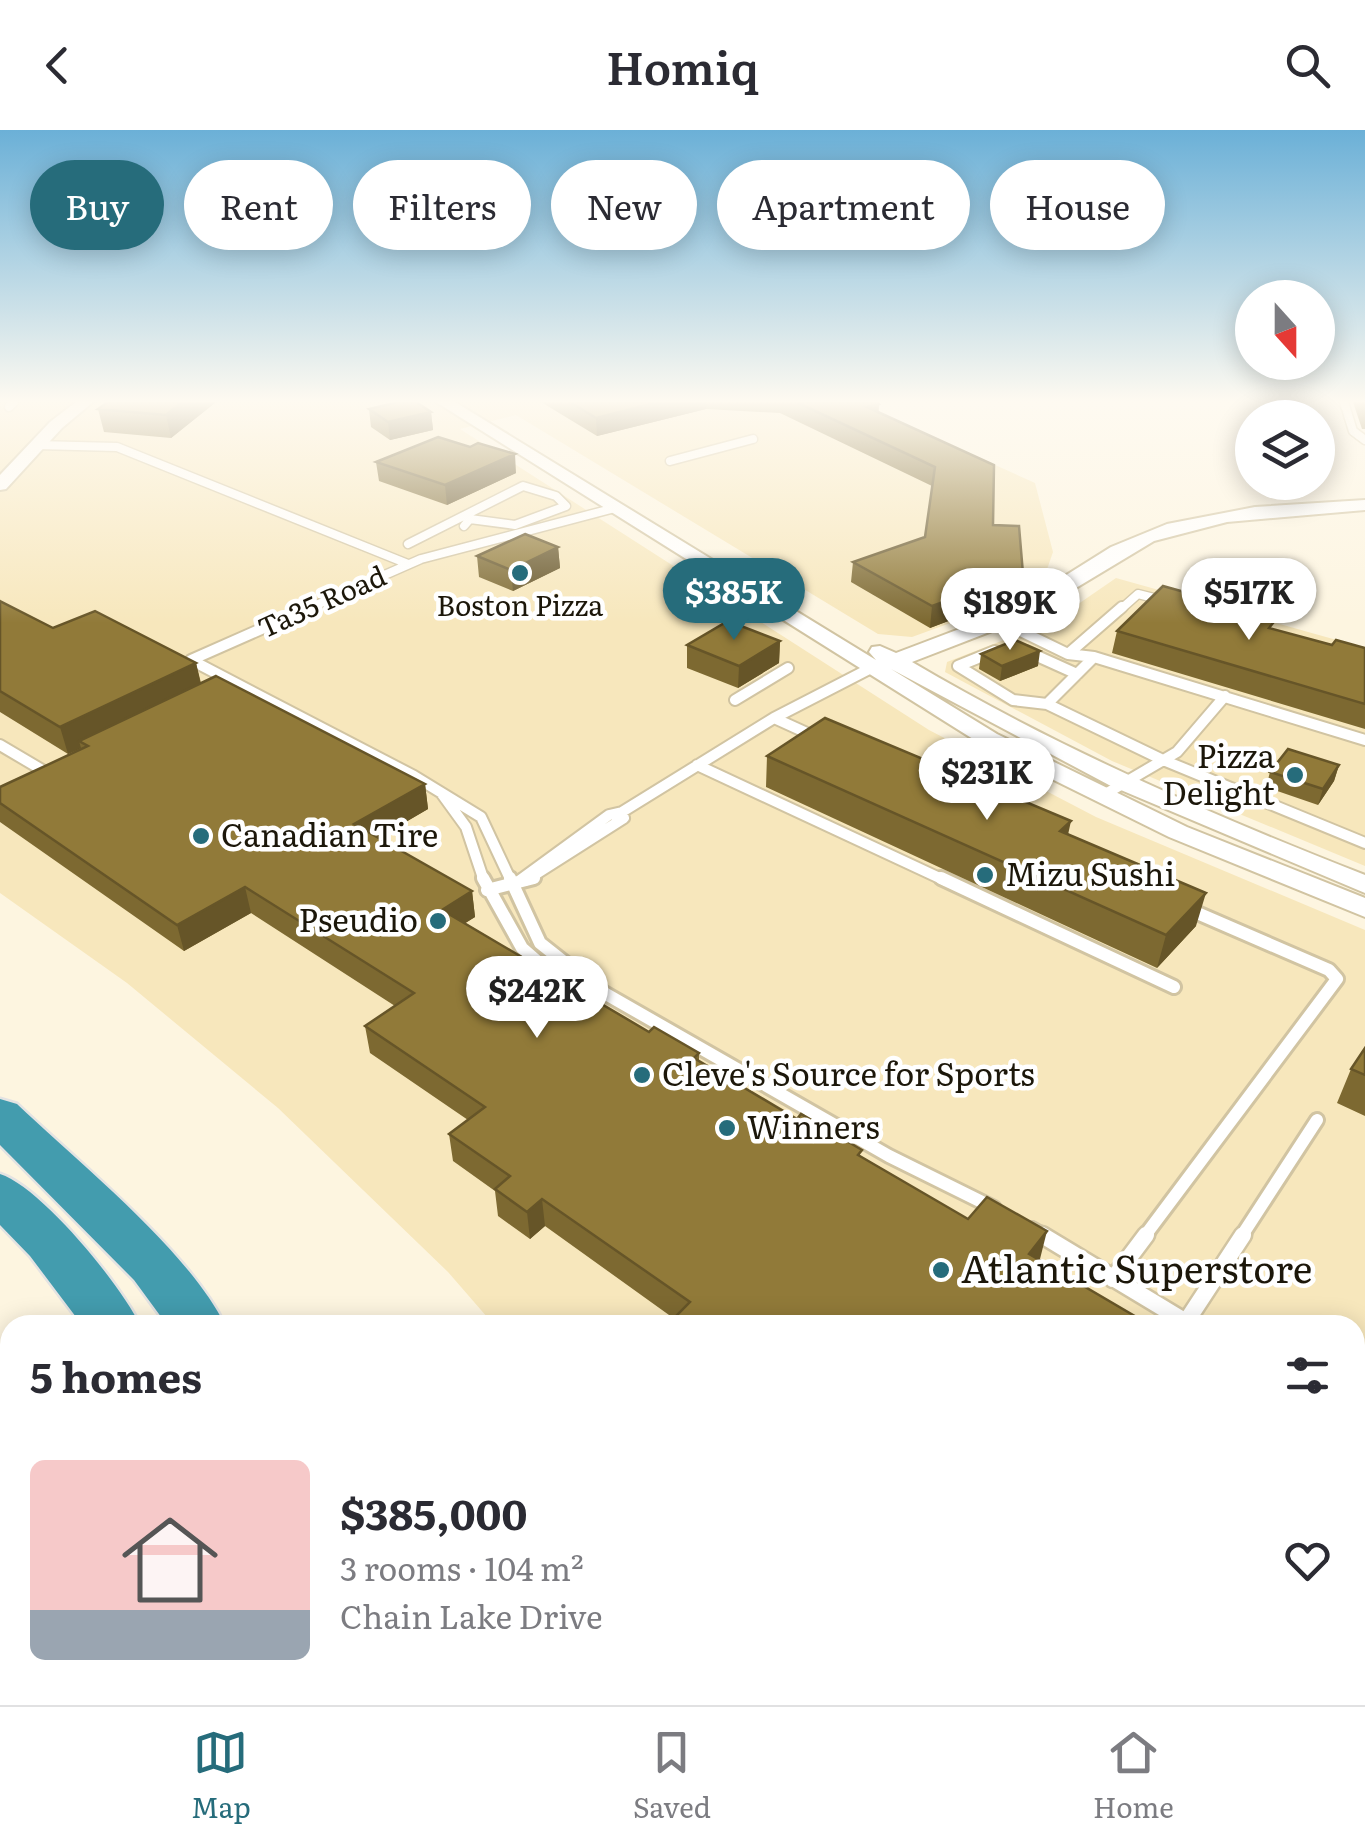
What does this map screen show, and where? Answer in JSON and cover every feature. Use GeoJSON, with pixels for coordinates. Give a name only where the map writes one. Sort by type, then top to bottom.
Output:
{"type":"FeatureCollection","features":[{"type":"Feature","properties":{"kind":"highway"},"geometry":{"type":"LineString","coordinates":[[0,1116],[152,1265],[192,1315]]}},
{"type":"Feature","properties":{"kind":"highway"},"geometry":{"type":"LineString","coordinates":[[0,1194],[48,1242],[106,1315]]}},
{"type":"Feature","properties":{"kind":"street"},"geometry":{"type":"LineString","coordinates":[[573,476],[975,708],[1122,784],[1365,885]]}},
{"type":"Feature","properties":{"kind":"street"},"geometry":{"type":"LineString","coordinates":[[581,476],[871,668],[990,739],[1100,796],[1365,908]]}},
{"type":"Feature","properties":{"kind":"street"},"geometry":{"type":"LineString","coordinates":[[871,668],[1002,622],[1048,599],[1109,554],[1164,531],[1250,513],[1365,506]]}},
{"type":"Feature","properties":{"kind":"lane","name":"Ta35 Road"},"geometry":{"type":"LineString","coordinates":[[188,476],[408,564]]}},
{"type":"Feature","properties":{"kind":"lane"},"geometry":{"type":"LineString","coordinates":[[408,544],[523,486],[556,496],[566,506],[515,526],[470,519],[464,526]]}},
{"type":"Feature","properties":{"kind":"lane"},"geometry":{"type":"LineString","coordinates":[[408,564],[625,505]]}},
{"type":"Feature","properties":{"kind":"lane","name":"Ta35 Road"},"geometry":{"type":"LineString","coordinates":[[408,564],[190,660],[481,817],[516,882],[540,943],[599,990]]}},
{"type":"Feature","properties":{"kind":"lane"},"geometry":{"type":"LineString","coordinates":[[1068,654],[1138,594],[1176,604]]}},
{"type":"Feature","properties":{"kind":"lane"},"geometry":{"type":"LineString","coordinates":[[1002,622],[1068,654],[1094,657],[1365,740]]}},
{"type":"Feature","properties":{"kind":"lane"},"geometry":{"type":"LineString","coordinates":[[1077,674],[1012,644],[958,666],[1013,700],[1046,704],[1163,760],[1365,843]]}},
{"type":"Feature","properties":{"kind":"lane"},"geometry":{"type":"LineString","coordinates":[[1046,704],[1094,657]]}},
{"type":"Feature","properties":{"kind":"lane"},"geometry":{"type":"LineString","coordinates":[[735,700],[788,668]]}},
{"type":"Feature","properties":{"kind":"lane"},"geometry":{"type":"LineString","coordinates":[[487,890],[533,879],[624,818],[622,812],[696,765],[774,718],[871,668]]}},
{"type":"Feature","properties":{"kind":"lane"},"geometry":{"type":"LineString","coordinates":[[217,692],[234,684]]}},
{"type":"Feature","properties":{"kind":"lane"},"geometry":{"type":"LineString","coordinates":[[1100,796],[1177,752],[1225,696]]}},
{"type":"Feature","properties":{"kind":"lane"},"geometry":{"type":"LineString","coordinates":[[774,718],[826,742]]}},
{"type":"Feature","properties":{"kind":"lane"},"geometry":{"type":"LineString","coordinates":[[0,744],[49,774]]}},
{"type":"Feature","properties":{"kind":"lane"},"geometry":{"type":"LineString","coordinates":[[696,765],[1174,986]]}},
{"type":"Feature","properties":{"kind":"lane"},"geometry":{"type":"LineString","coordinates":[[32,782],[66,766]]}},
{"type":"Feature","properties":{"kind":"lane","name":"Ta35 Road"},"geometry":{"type":"LineString","coordinates":[[442,794],[466,827],[487,890],[522,948],[545,968],[599,990],[889,1156],[1016,1220],[1173,1315]]}},
{"type":"Feature","properties":{"kind":"lane"},"geometry":{"type":"LineString","coordinates":[[1113,1280],[1337,979],[1330,970],[1172,902]]}},
{"type":"Feature","properties":{"kind":"lane"},"geometry":{"type":"LineString","coordinates":[[1194,1315],[1316,1120]]}},
{"type":"Feature","properties":{"kind":"shaded area"},"geometry":{"type":"Polygon","coordinates":[[[0,476],[532,476],[929,730],[1096,817],[1365,930],[1365,1315],[485,1315],[448,1272],[278,1108],[127,983],[0,893],[0,476]]]}},
{"type":"Feature","properties":{"kind":"shaded area"},"geometry":{"type":"Polygon","coordinates":[[[616,476],[1018,476],[1035,483],[1053,552],[1044,578],[1008,602],[912,637],[878,634],[616,476]]]}},
{"type":"Feature","properties":{"kind":"shaded area"},"geometry":{"type":"Polygon","coordinates":[[[1116,578],[1365,648],[1365,866],[1112,761],[945,672],[947,662],[1055,620],[1116,578]]]}},
{"type":"Feature","properties":{"kind":"building"},"geometry":{"type":"Polygon","coordinates":[[[416,476],[466,476],[445,485],[416,476]]]}},
{"type":"Feature","properties":{"kind":"building"},"geometry":{"type":"Polygon","coordinates":[[[934,476],[994,476],[993,525],[1019,526],[1023,574],[932,606],[853,562],[925,537],[934,476]]]}},
{"type":"Feature","properties":{"kind":"building"},"geometry":{"type":"Polygon","coordinates":[[[525,534],[558,547],[511,570],[477,556],[525,534]]]}},
{"type":"Feature","properties":{"kind":"building"},"geometry":{"type":"Polygon","coordinates":[[[1163,586],[1277,618],[1269,628],[1332,645],[1336,640],[1365,648],[1365,704],[1117,631],[1163,586]]]}},
{"type":"Feature","properties":{"kind":"building"},"geometry":{"type":"Polygon","coordinates":[[[0,601],[53,628],[95,611],[196,663],[60,727],[0,691],[0,601]]]}},
{"type":"Feature","properties":{"kind":"building"},"geometry":{"type":"Polygon","coordinates":[[[728,621],[780,641],[739,666],[687,645],[728,621]]]}},
{"type":"Feature","properties":{"kind":"building"},"geometry":{"type":"Polygon","coordinates":[[[1015,640],[1040,651],[1002,666],[981,654],[1015,640]]]}},
{"type":"Feature","properties":{"kind":"building"},"geometry":{"type":"Polygon","coordinates":[[[216,676],[425,784],[354,824],[472,891],[442,910],[649,1032],[654,1027],[699,1053],[694,1058],[797,1119],[801,1114],[862,1150],[858,1155],[968,1219],[987,1197],[1047,1231],[1029,1254],[1133,1315],[677,1315],[690,1302],[542,1199],[527,1212],[495,1189],[510,1176],[449,1134],[485,1107],[365,1026],[414,993],[245,887],[177,925],[0,803],[0,787],[88,746],[79,741],[216,676]]]}},
{"type":"Feature","properties":{"kind":"building"},"geometry":{"type":"Polygon","coordinates":[[[825,718],[1071,821],[1060,831],[1206,893],[1166,935],[767,756],[825,718]]]}},
{"type":"Feature","properties":{"kind":"building"},"geometry":{"type":"Polygon","coordinates":[[[1288,749],[1339,765],[1323,789],[1270,772],[1288,749]]]}},
{"type":"Feature","properties":{"kind":"building"},"geometry":{"type":"Polygon","coordinates":[[[1365,1048],[1365,1075],[1351,1069],[1365,1048]]]}},
{"type":"Feature","properties":{"kind":"place","name":"Boston Pizza"},"geometry":{"type":"Point","coordinates":[520,573]}},
{"type":"Feature","properties":{"kind":"place","name":"Pizza Delight"},"geometry":{"type":"Point","coordinates":[1295,775]}},
{"type":"Feature","properties":{"kind":"place","name":"Canadian Tire"},"geometry":{"type":"Point","coordinates":[201,836]}},
{"type":"Feature","properties":{"kind":"place","name":"Mizu Sushi"},"geometry":{"type":"Point","coordinates":[985,875]}},
{"type":"Feature","properties":{"kind":"place","name":"Pseudio"},"geometry":{"type":"Point","coordinates":[438,921]}},
{"type":"Feature","properties":{"kind":"place","name":"Cleve's Source for Sports"},"geometry":{"type":"Point","coordinates":[642,1075]}},
{"type":"Feature","properties":{"kind":"place","name":"Winners"},"geometry":{"type":"Point","coordinates":[727,1128]}},
{"type":"Feature","properties":{"kind":"place","name":"Atlantic Superstore"},"geometry":{"type":"Point","coordinates":[941,1270]}}]}
